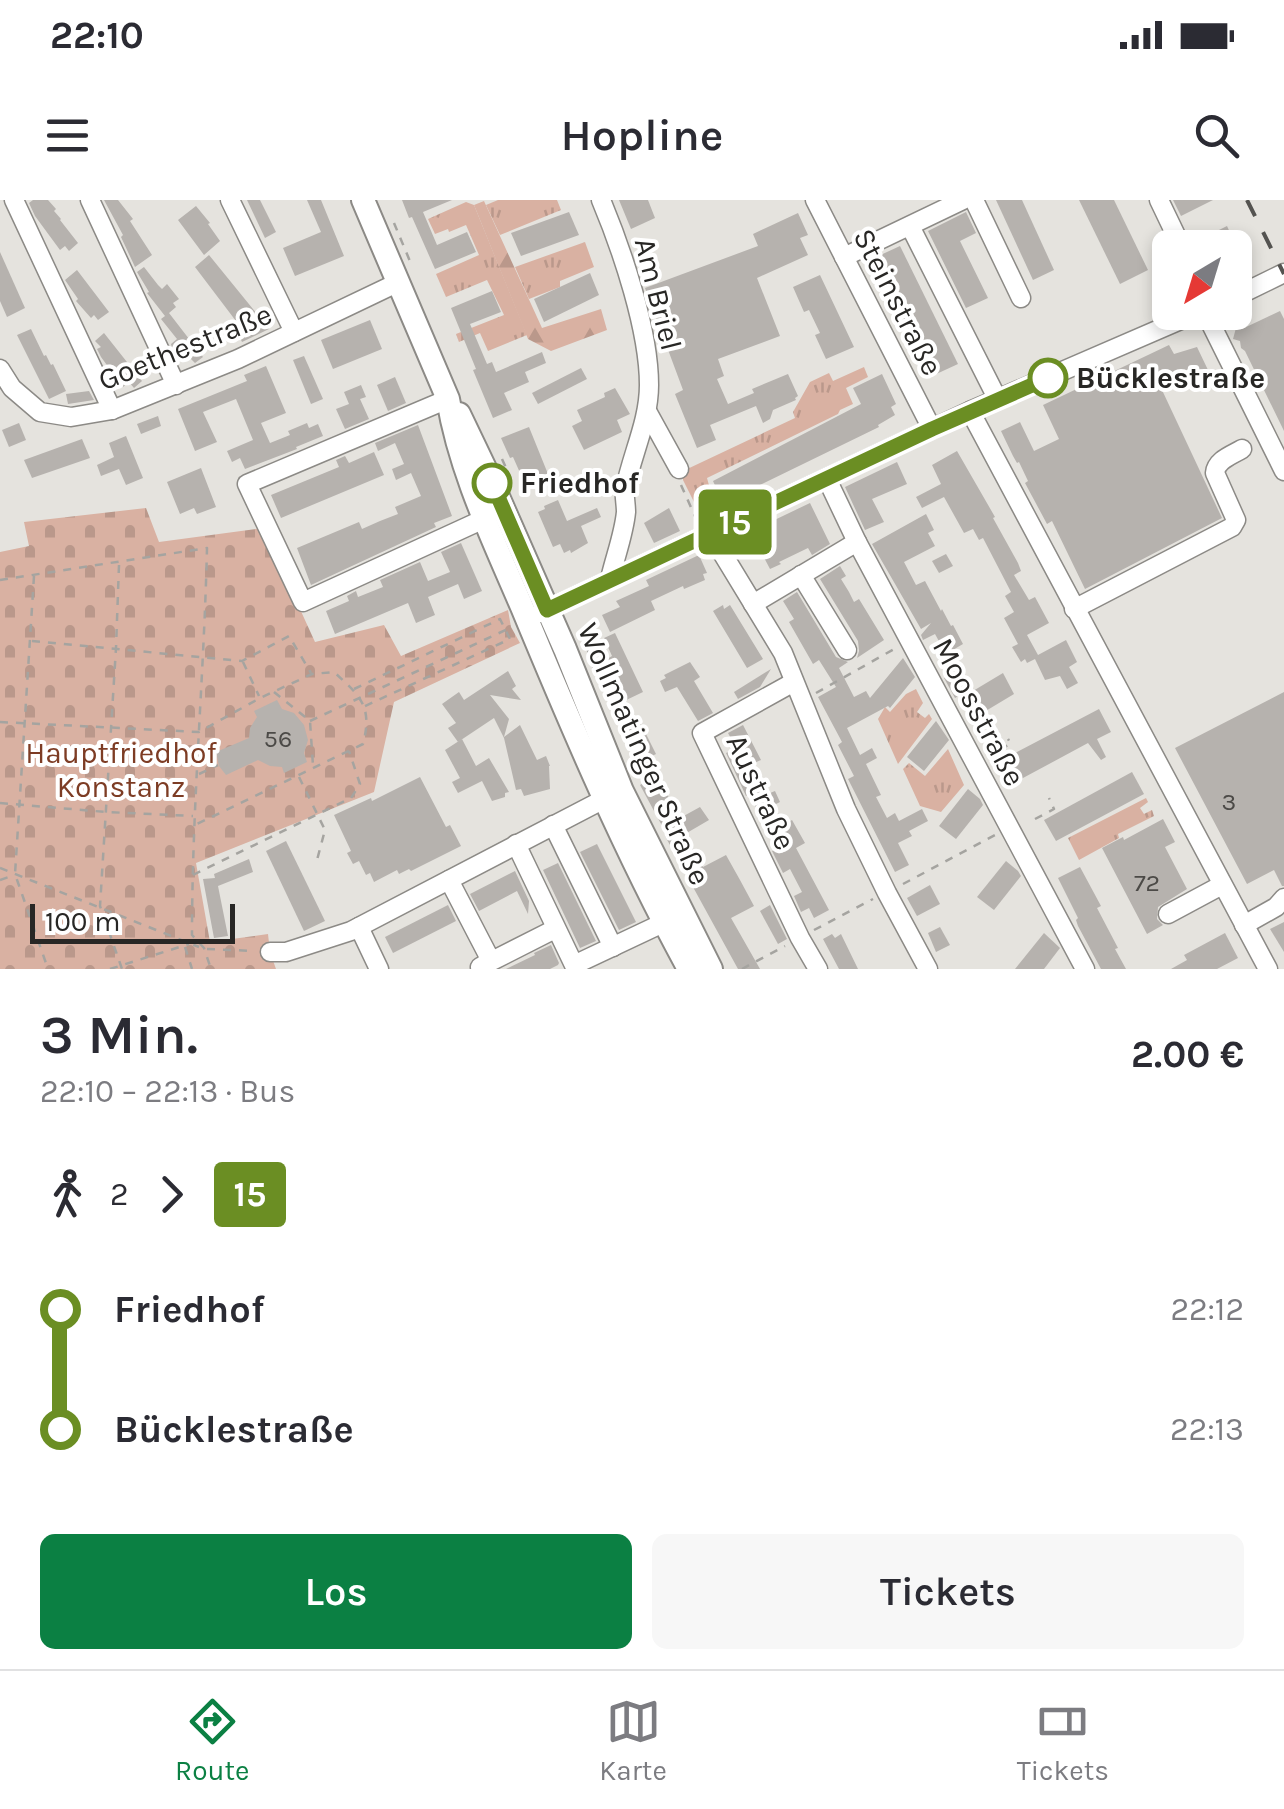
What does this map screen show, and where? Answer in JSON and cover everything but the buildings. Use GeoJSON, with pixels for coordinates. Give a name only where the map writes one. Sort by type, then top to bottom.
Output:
{"type":"FeatureCollection","features":[{"type":"Feature","properties":{"kind":"main road","name":"Wollmatinger Straße"},"geometry":{"type":"LineString","coordinates":[[363,200],[408,279],[448,399],[454,434],[526,620],[612,794],[710,969]]}},
{"type":"Feature","properties":{"kind":"main road","name":"Wollmatinger Straße"},"geometry":{"type":"LineString","coordinates":[[448,399],[463,419],[526,620]]}},
{"type":"Feature","properties":{"kind":"main road","name":"Wollmatinger Straße"},"geometry":{"type":"LineString","coordinates":[[612,794],[663,923],[688,969]]}},
{"type":"Feature","properties":{"kind":"street"},"geometry":{"type":"LineString","coordinates":[[14,200],[112,410]]}},
{"type":"Feature","properties":{"kind":"street"},"geometry":{"type":"LineString","coordinates":[[90,200],[176,385]]}},
{"type":"Feature","properties":{"kind":"street"},"geometry":{"type":"LineString","coordinates":[[230,200],[294,332]]}},
{"type":"Feature","properties":{"kind":"street","name":"Am Briel"},"geometry":{"type":"LineString","coordinates":[[601,200],[624,264],[646,347],[649,384],[647,410],[624,492],[626,511],[610,579]]}},
{"type":"Feature","properties":{"kind":"street","name":"Steinstraße"},"geometry":{"type":"LineString","coordinates":[[815,200],[932,429]]}},
{"type":"Feature","properties":{"kind":"street"},"geometry":{"type":"LineString","coordinates":[[844,257],[962,200]]}},
{"type":"Feature","properties":{"kind":"street"},"geometry":{"type":"LineString","coordinates":[[974,200],[1021,298]]}},
{"type":"Feature","properties":{"kind":"street"},"geometry":{"type":"LineString","coordinates":[[1159,200],[1173,230]]}},
{"type":"Feature","properties":{"kind":"street"},"geometry":{"type":"LineString","coordinates":[[910,226],[998,400]]}},
{"type":"Feature","properties":{"kind":"street"},"geometry":{"type":"LineString","coordinates":[[1252,288],[1284,273]]}},
{"type":"Feature","properties":{"kind":"street","name":"Goethestraße"},"geometry":{"type":"LineString","coordinates":[[0,369],[12,388],[40,412],[71,417],[112,410],[176,385],[408,279]]}},
{"type":"Feature","properties":{"kind":"street"},"geometry":{"type":"LineString","coordinates":[[526,620],[932,429],[1160,330]]}},
{"type":"Feature","properties":{"kind":"street"},"geometry":{"type":"LineString","coordinates":[[1211,330],[1284,472]]}},
{"type":"Feature","properties":{"kind":"street"},"geometry":{"type":"LineString","coordinates":[[448,399],[247,484],[303,602],[484,519]]}},
{"type":"Feature","properties":{"kind":"street"},"geometry":{"type":"LineString","coordinates":[[647,410],[679,468]]}},
{"type":"Feature","properties":{"kind":"street"},"geometry":{"type":"LineString","coordinates":[[970,412],[1268,969]]}},
{"type":"Feature","properties":{"kind":"street"},"geometry":{"type":"LineString","coordinates":[[1074,608],[1232,526],[1236,520],[1214,473],[1218,463],[1242,449]]}},
{"type":"Feature","properties":{"kind":"street","name":"Moosstraße"},"geometry":{"type":"LineString","coordinates":[[827,479],[856,542],[1086,969]]}},
{"type":"Feature","properties":{"kind":"street"},"geometry":{"type":"LineString","coordinates":[[707,535],[783,654],[846,810],[928,969]]}},
{"type":"Feature","properties":{"kind":"street"},"geometry":{"type":"LineString","coordinates":[[753,604],[856,542]]}},
{"type":"Feature","properties":{"kind":"street"},"geometry":{"type":"LineString","coordinates":[[801,575],[847,650]]}},
{"type":"Feature","properties":{"kind":"street","name":"Austraße"},"geometry":{"type":"LineString","coordinates":[[794,682],[702,733],[818,969]]}},
{"type":"Feature","properties":{"kind":"street"},"geometry":{"type":"LineString","coordinates":[[270,952],[286,952],[359,927],[612,794]]}},
{"type":"Feature","properties":{"kind":"street"},"geometry":{"type":"LineString","coordinates":[[553,824],[613,947]]}},
{"type":"Feature","properties":{"kind":"street"},"geometry":{"type":"LineString","coordinates":[[516,844],[574,965],[663,923]]}},
{"type":"Feature","properties":{"kind":"street"},"geometry":{"type":"LineString","coordinates":[[450,880],[489,958],[483,968]]}},
{"type":"Feature","properties":{"kind":"street"},"geometry":{"type":"LineString","coordinates":[[1168,914],[1222,885]]}},
{"type":"Feature","properties":{"kind":"street"},"geometry":{"type":"LineString","coordinates":[[1244,925],[1284,898]]}},
{"type":"Feature","properties":{"kind":"street"},"geometry":{"type":"LineString","coordinates":[[359,927],[379,969]]}},
{"type":"Feature","properties":{"kind":"street"},"geometry":{"type":"LineString","coordinates":[[483,968],[555,929]]}},
{"type":"Feature","properties":{"kind":"path"},"geometry":{"type":"LineString","coordinates":[[390,214],[408,279]]}},
{"type":"Feature","properties":{"kind":"path"},"geometry":{"type":"LineString","coordinates":[[498,454],[514,487]]}},
{"type":"Feature","properties":{"kind":"path"},"geometry":{"type":"LineString","coordinates":[[679,468],[687,500],[707,535]]}},
{"type":"Feature","properties":{"kind":"path"},"geometry":{"type":"LineString","coordinates":[[0,580],[206,548],[192,936],[204,948],[211,969]]}},
{"type":"Feature","properties":{"kind":"path"},"geometry":{"type":"LineString","coordinates":[[119,562],[100,906],[121,967]]}},
{"type":"Feature","properties":{"kind":"path"},"geometry":{"type":"LineString","coordinates":[[34,575],[15,874],[48,969]]}},
{"type":"Feature","properties":{"kind":"path"},"geometry":{"type":"LineString","coordinates":[[353,690],[500,619],[526,620]]}},
{"type":"Feature","properties":{"kind":"path"},"geometry":{"type":"LineString","coordinates":[[310,721],[526,620]]}},
{"type":"Feature","properties":{"kind":"path"},"geometry":{"type":"LineString","coordinates":[[363,708],[510,639],[526,620]]}},
{"type":"Feature","properties":{"kind":"path"},"geometry":{"type":"LineString","coordinates":[[32,641],[242,661],[289,636],[312,674]]}},
{"type":"Feature","properties":{"kind":"path"},"geometry":{"type":"LineString","coordinates":[[802,701],[911,640]]}},
{"type":"Feature","properties":{"kind":"path"},"geometry":{"type":"LineString","coordinates":[[242,661],[260,698]]}},
{"type":"Feature","properties":{"kind":"path"},"geometry":{"type":"LineString","coordinates":[[0,722],[199,732],[312,674],[334,672],[361,697],[368,724],[363,744],[196,824]]}},
{"type":"Feature","properties":{"kind":"path"},"geometry":{"type":"LineString","coordinates":[[274,692],[310,721],[314,768]]}},
{"type":"Feature","properties":{"kind":"path"},"geometry":{"type":"LineString","coordinates":[[1000,749],[1011,744],[1008,739]]}},
{"type":"Feature","properties":{"kind":"path"},"geometry":{"type":"LineString","coordinates":[[192,876],[352,798],[360,784],[349,751]]}},
{"type":"Feature","properties":{"kind":"path"},"geometry":{"type":"LineString","coordinates":[[197,774],[218,765]]}},
{"type":"Feature","properties":{"kind":"path"},"geometry":{"type":"LineString","coordinates":[[298,775],[325,830],[317,860]]}},
{"type":"Feature","properties":{"kind":"path"},"geometry":{"type":"LineString","coordinates":[[1035,819],[1054,809],[1049,798]]}},
{"type":"Feature","properties":{"kind":"path"},"geometry":{"type":"LineString","coordinates":[[0,803],[196,816]]}},
{"type":"Feature","properties":{"kind":"path"},"geometry":{"type":"LineString","coordinates":[[0,868],[204,948],[270,952]]}},
{"type":"Feature","properties":{"kind":"path"},"geometry":{"type":"LineString","coordinates":[[0,880],[15,874]]}},
{"type":"Feature","properties":{"kind":"path"},"geometry":{"type":"LineString","coordinates":[[110,969],[191,943]]}},
{"type":"Feature","properties":{"kind":"path"},"geometry":{"type":"LineString","coordinates":[[185,945],[192,969]]}},
{"type":"Feature","properties":{"kind":"path"},"geometry":{"type":"LineString","coordinates":[[742,969],[755,962]]}},
{"type":"Feature","properties":{"kind":"green space"},"geometry":{"type":"Polygon","coordinates":[[[498,200],[557,200],[561,210],[500,235],[486,205],[498,200]]]}},
{"type":"Feature","properties":{"kind":"green space"},"geometry":{"type":"Polygon","coordinates":[[[484,201],[542,328],[601,309],[607,330],[551,351],[528,339],[474,205],[484,201]]]}},
{"type":"Feature","properties":{"kind":"green space"},"geometry":{"type":"Polygon","coordinates":[[[466,202],[474,205],[527,335],[488,351],[480,333],[459,342],[456,334],[504,315],[487,280],[446,297],[436,274],[479,255],[466,225],[435,234],[428,219],[466,202]]]}},
{"type":"Feature","properties":{"kind":"green space"},"geometry":{"type":"Polygon","coordinates":[[[585,242],[594,267],[529,299],[515,267],[585,242]]]}},
{"type":"Feature","properties":{"kind":"green space"},"geometry":{"type":"Polygon","coordinates":[[[864,367],[868,377],[846,388],[853,404],[707,478],[716,511],[702,518],[683,480],[683,471],[795,418],[793,412],[810,382],[829,373],[833,381],[864,367]]]}},
{"type":"Feature","properties":{"kind":"green space","name":"Hauptfriedhof Konstanz"},"geometry":{"type":"Polygon","coordinates":[[[146,508],[159,542],[263,528],[315,642],[384,625],[401,656],[508,610],[520,643],[394,702],[374,792],[196,863],[210,942],[268,934],[276,969],[0,969],[0,552],[29,546],[24,522],[146,508]]]}},
{"type":"Feature","properties":{"kind":"green space"},"geometry":{"type":"Polygon","coordinates":[[[916,689],[923,703],[917,712],[925,718],[929,714],[932,719],[898,764],[878,719],[885,707],[890,712],[916,689]]]}},
{"type":"Feature","properties":{"kind":"green space"},"geometry":{"type":"Polygon","coordinates":[[[948,749],[964,785],[941,812],[920,806],[903,769],[909,763],[925,776],[948,749]]]}},
{"type":"Feature","properties":{"kind":"green space"},"geometry":{"type":"Polygon","coordinates":[[[1146,798],[1148,802],[1140,808],[1144,814],[1152,810],[1154,816],[1079,860],[1068,838],[1146,798]]]}},
{"type":"Feature","properties":{"kind":"railway"},"geometry":{"type":"LineString","coordinates":[[1247,200],[1284,274]]}},
{"type":"Feature","properties":{"kind":"bus line","name":"15"},"geometry":{"type":"LineString","coordinates":[[492,483],[547,610],[1048,378]]}},
{"type":"Feature","properties":{"kind":"place","name":"Bücklestraße"},"geometry":{"type":"Point","coordinates":[1048,378]}},
{"type":"Feature","properties":{"kind":"place","name":"Friedhof"},"geometry":{"type":"Point","coordinates":[492,483]}}]}
